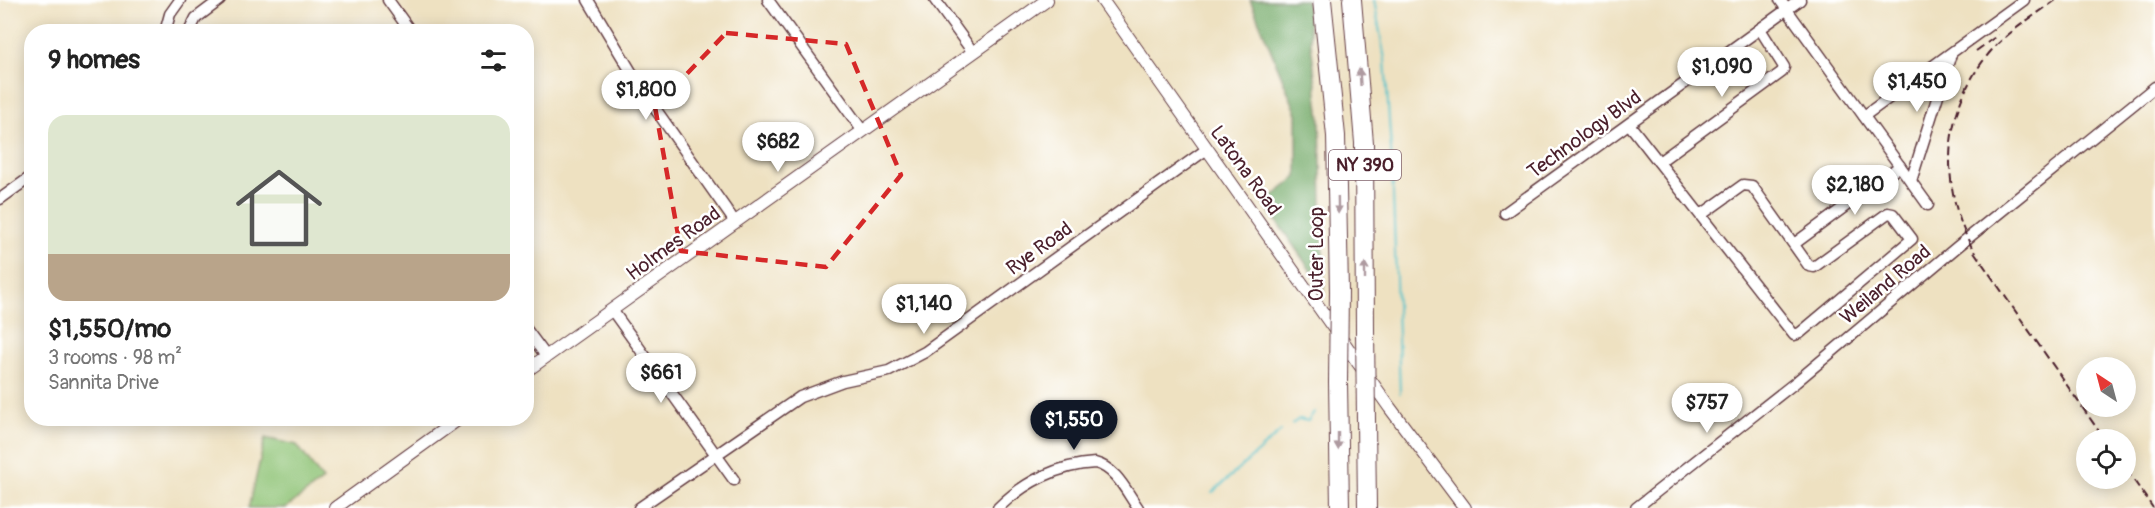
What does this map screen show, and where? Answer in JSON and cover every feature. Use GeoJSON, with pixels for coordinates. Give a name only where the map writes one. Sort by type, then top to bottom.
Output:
{"type":"FeatureCollection","features":[{"type":"Feature","properties":{"kind":"highway","name":"Outer Loop"},"geometry":{"type":"LineString","coordinates":[[1322,0],[1336,136],[1340,508]]}},
{"type":"Feature","properties":{"kind":"highway","name":"NY 390"},"geometry":{"type":"LineString","coordinates":[[1352,0],[1364,143],[1367,508]]}},
{"type":"Feature","properties":{"kind":"street"},"geometry":{"type":"LineString","coordinates":[[167,24],[170,14],[180,0]]}},
{"type":"Feature","properties":{"kind":"street"},"geometry":{"type":"LineString","coordinates":[[193,24],[196,18],[220,0]]}},
{"type":"Feature","properties":{"kind":"street"},"geometry":{"type":"LineString","coordinates":[[388,0],[405,24]]}},
{"type":"Feature","properties":{"kind":"street"},"geometry":{"type":"LineString","coordinates":[[588,0],[642,90],[735,222]]}},
{"type":"Feature","properties":{"kind":"street"},"geometry":{"type":"LineString","coordinates":[[768,0],[862,130]]}},
{"type":"Feature","properties":{"kind":"street"},"geometry":{"type":"LineString","coordinates":[[935,0],[972,51]]}},
{"type":"Feature","properties":{"kind":"street","name":"Holmes Road"},"geometry":{"type":"LineString","coordinates":[[534,364],[972,51],[1047,0]]}},
{"type":"Feature","properties":{"kind":"street","name":"Latona Road"},"geometry":{"type":"LineString","coordinates":[[1102,0],[1397,417],[1465,508]]}},
{"type":"Feature","properties":{"kind":"street"},"geometry":{"type":"LineString","coordinates":[[1780,0],[1928,205]]}},
{"type":"Feature","properties":{"kind":"street","name":"Technology Blvd"},"geometry":{"type":"LineString","coordinates":[[1505,213],[1800,0]]}},
{"type":"Feature","properties":{"kind":"street"},"geometry":{"type":"LineString","coordinates":[[1864,116],[2024,0]]}},
{"type":"Feature","properties":{"kind":"street"},"geometry":{"type":"LineString","coordinates":[[1659,162],[1782,72],[1784,67],[1760,29]]}},
{"type":"Feature","properties":{"kind":"street"},"geometry":{"type":"LineString","coordinates":[[1911,181],[1951,53]]}},
{"type":"Feature","properties":{"kind":"street","name":"Weiland Road"},"geometry":{"type":"LineString","coordinates":[[1636,508],[1796,382],[1962,243],[2155,87]]}},
{"type":"Feature","properties":{"kind":"street"},"geometry":{"type":"LineString","coordinates":[[1629,124],[1794,334],[1800,333],[1912,239],[1893,214],[1888,213],[1814,267],[1809,266],[1749,184],[1743,185],[1701,215]]}},
{"type":"Feature","properties":{"kind":"street","name":"Rye Road"},"geometry":{"type":"LineString","coordinates":[[639,508],[800,397],[843,381],[889,371],[925,352],[1207,149]]}},
{"type":"Feature","properties":{"kind":"street"},"geometry":{"type":"LineString","coordinates":[[1794,244],[1900,166]]}},
{"type":"Feature","properties":{"kind":"street"},"geometry":{"type":"LineString","coordinates":[[0,199],[24,182]]}},
{"type":"Feature","properties":{"kind":"street"},"geometry":{"type":"LineString","coordinates":[[612,310],[734,480]]}},
{"type":"Feature","properties":{"kind":"street"},"geometry":{"type":"LineString","coordinates":[[534,340],[546,356]]}},
{"type":"Feature","properties":{"kind":"street"},"geometry":{"type":"LineString","coordinates":[[335,508],[449,426]]}},
{"type":"Feature","properties":{"kind":"street"},"geometry":{"type":"LineString","coordinates":[[998,508],[1015,492],[1042,476],[1095,463],[1103,465],[1114,474],[1138,508]]}},
{"type":"Feature","properties":{"kind":"highlighted area"},"geometry":{"type":"Polygon","coordinates":[[[726,33],[846,44],[901,175],[826,267],[681,251],[655,107],[726,33]]]}},
{"type":"Feature","properties":{"kind":"green space"},"geometry":{"type":"Polygon","coordinates":[[[1250,0],[1306,0],[1320,119],[1324,290],[1264,203],[1297,177],[1297,114],[1250,0]]]}},
{"type":"Feature","properties":{"kind":"green space"},"geometry":{"type":"Polygon","coordinates":[[[265,438],[297,445],[323,480],[286,508],[249,508],[265,438]]]}},
{"type":"Feature","properties":{"kind":"waterway"},"geometry":{"type":"LineString","coordinates":[[1374,0],[1385,60],[1392,165],[1400,393]]}},
{"type":"Feature","properties":{"kind":"waterway"},"geometry":{"type":"LineString","coordinates":[[1292,424],[1299,419],[1308,421],[1314,412]]}},
{"type":"Feature","properties":{"kind":"waterway"},"geometry":{"type":"LineString","coordinates":[[1212,493],[1281,431]]}},
{"type":"Feature","properties":{"kind":"railway"},"geometry":{"type":"LineString","coordinates":[[2056,0],[2006,37],[1991,51],[1974,74],[1962,98],[1954,123],[1950,149],[1951,176],[1955,202],[1963,228],[1975,253],[2097,429]]}},
{"type":"Feature","properties":{"kind":"railway"},"geometry":{"type":"LineString","coordinates":[[1976,51],[1998,35]]}},
{"type":"Feature","properties":{"kind":"railway"},"geometry":{"type":"LineString","coordinates":[[2136,483],[2153,508]]}}]}
